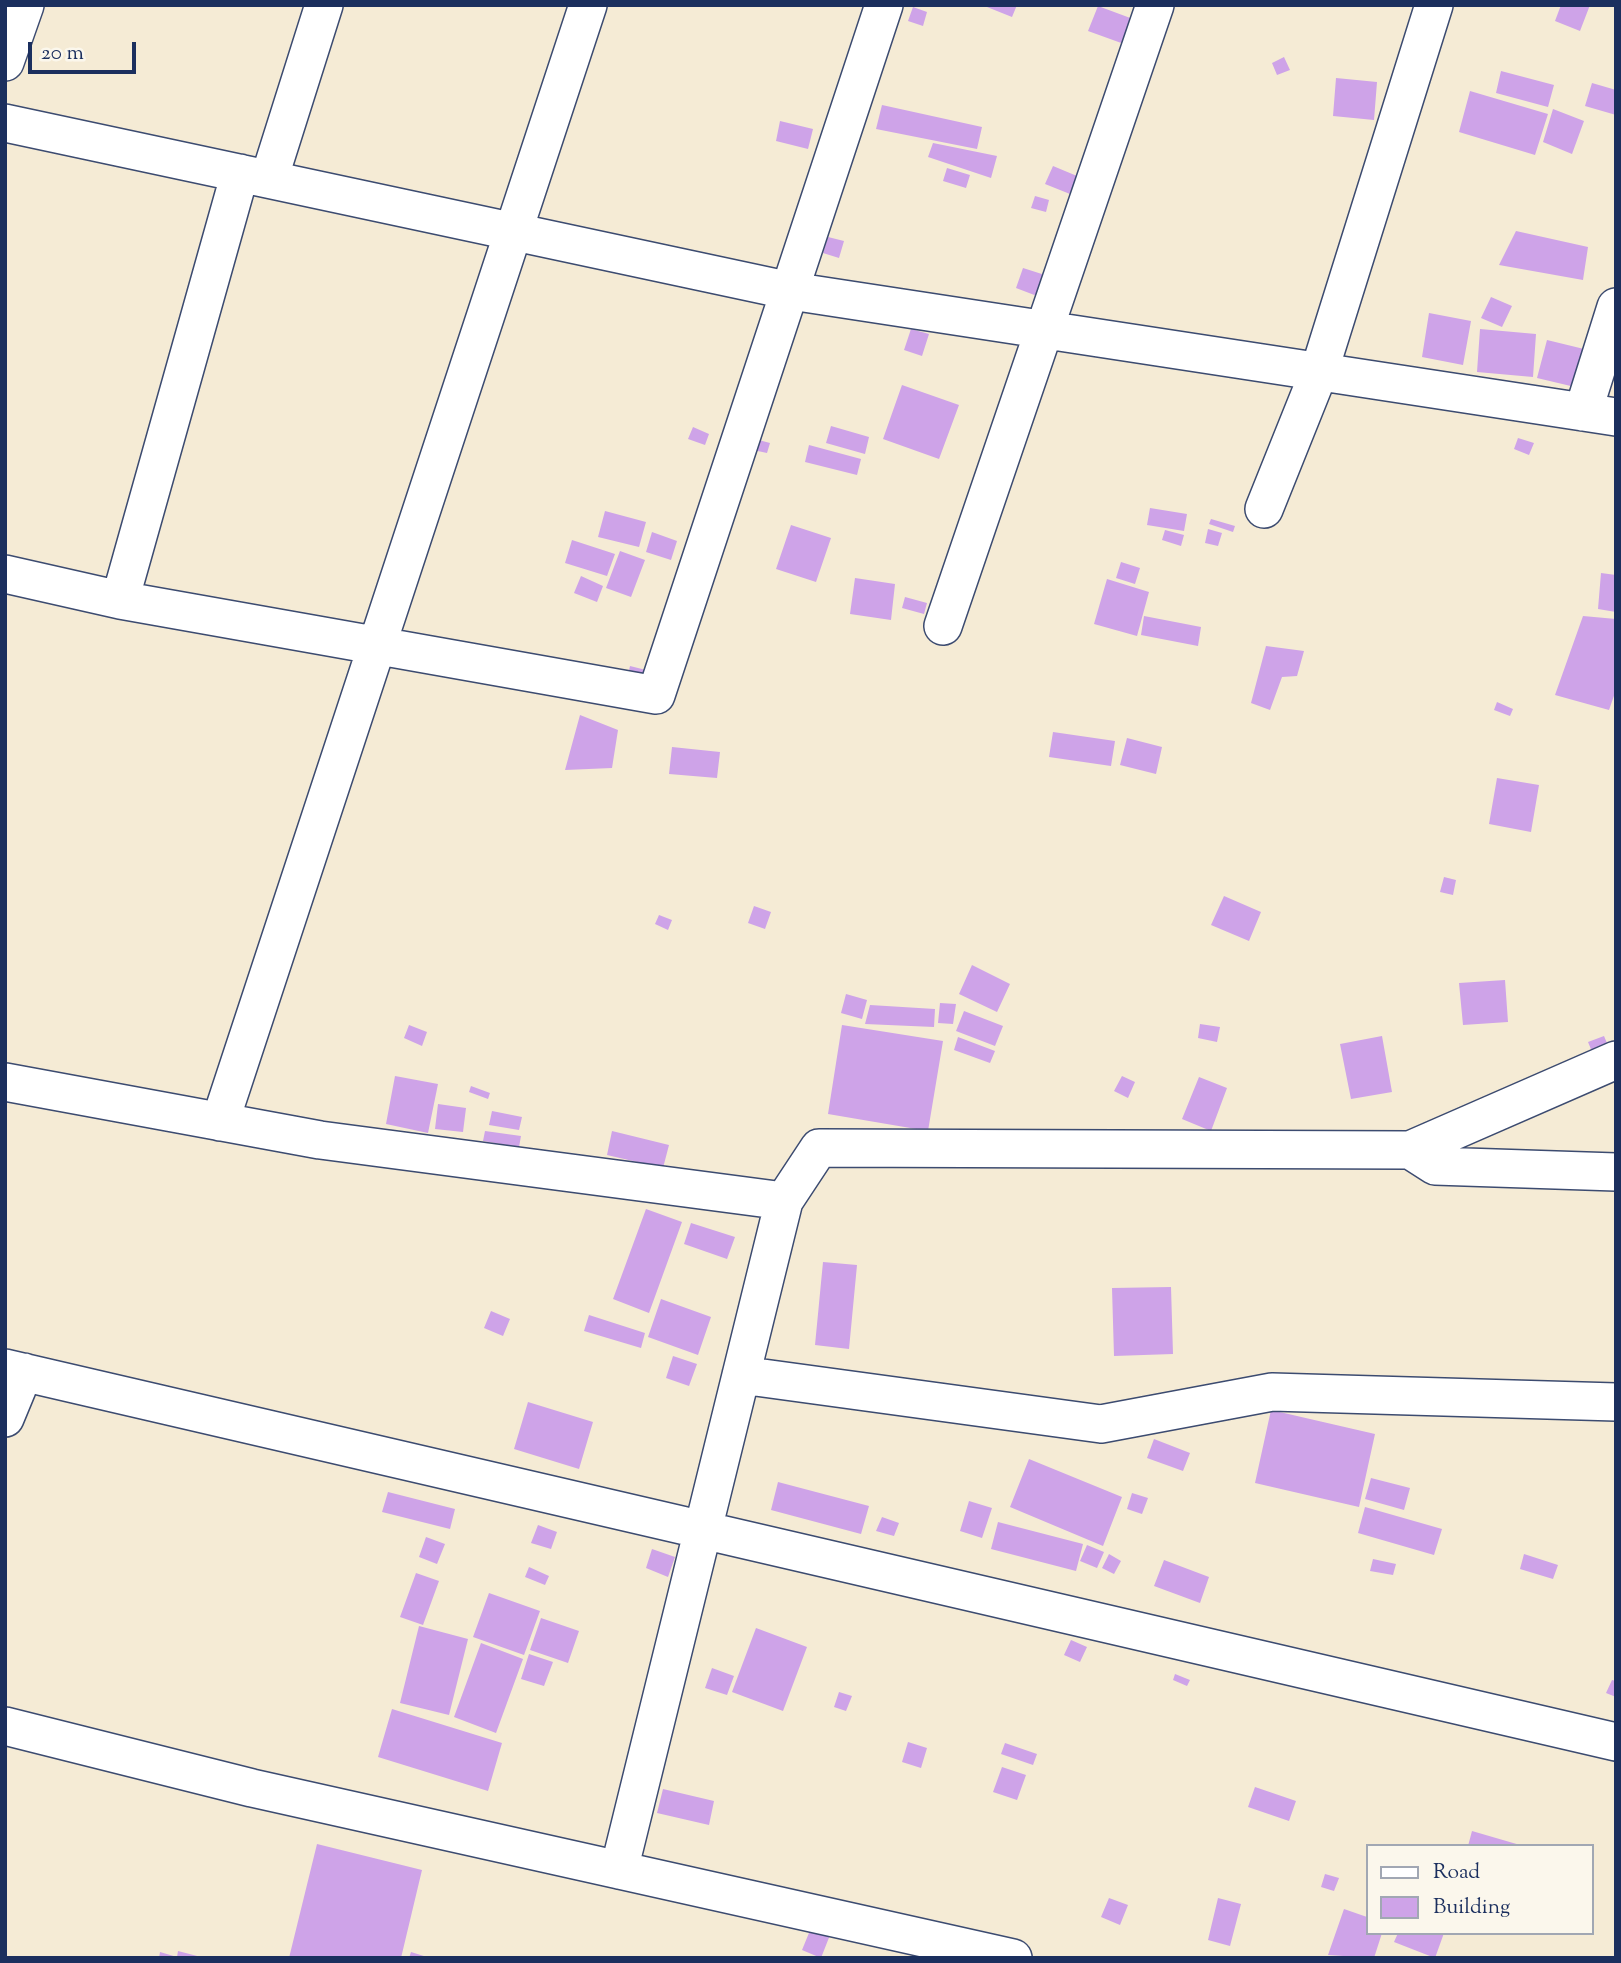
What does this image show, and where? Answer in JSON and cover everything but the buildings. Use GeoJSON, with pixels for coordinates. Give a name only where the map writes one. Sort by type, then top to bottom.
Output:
{"type":"FeatureCollection","features":[{"type":"Feature","properties":{"kind":"street"},"geometry":{"type":"LineString","coordinates":[[5,62],[24,5]]}},
{"type":"Feature","properties":{"kind":"street"},"geometry":{"type":"LineString","coordinates":[[120,600],[255,176],[324,5]]}},
{"type":"Feature","properties":{"kind":"street"},"geometry":{"type":"LineString","coordinates":[[220,1122],[589,5]]}},
{"type":"Feature","properties":{"kind":"street"},"geometry":{"type":"LineString","coordinates":[[5,574],[120,600],[656,695],[792,291],[884,5]]}},
{"type":"Feature","properties":{"kind":"street"},"geometry":{"type":"LineString","coordinates":[[943,626],[1155,5]]}},
{"type":"Feature","properties":{"kind":"street"},"geometry":{"type":"LineString","coordinates":[[1265,509],[1319,372],[1434,5]]}},
{"type":"Feature","properties":{"kind":"street"},"geometry":{"type":"LineString","coordinates":[[5,123],[792,291],[1599,415],[1616,307]]}},
{"type":"Feature","properties":{"kind":"street"},"geometry":{"type":"LineString","coordinates":[[619,1870],[784,1201],[819,1147],[1410,1150],[1616,1060]]}},
{"type":"Feature","properties":{"kind":"street"},"geometry":{"type":"LineString","coordinates":[[5,1082],[320,1140],[784,1201]]}},
{"type":"Feature","properties":{"kind":"street"},"geometry":{"type":"LineString","coordinates":[[1410,1150],[1435,1166],[1616,1172]]}},
{"type":"Feature","properties":{"kind":"street"},"geometry":{"type":"LineString","coordinates":[[5,1418],[15,1370],[1616,1742]]}},
{"type":"Feature","properties":{"kind":"street"},"geometry":{"type":"LineString","coordinates":[[741,1375],[1101,1424],[1272,1392],[1616,1402]]}},
{"type":"Feature","properties":{"kind":"street"},"geometry":{"type":"LineString","coordinates":[[5,1726],[252,1788],[1013,1958]]}}]}
